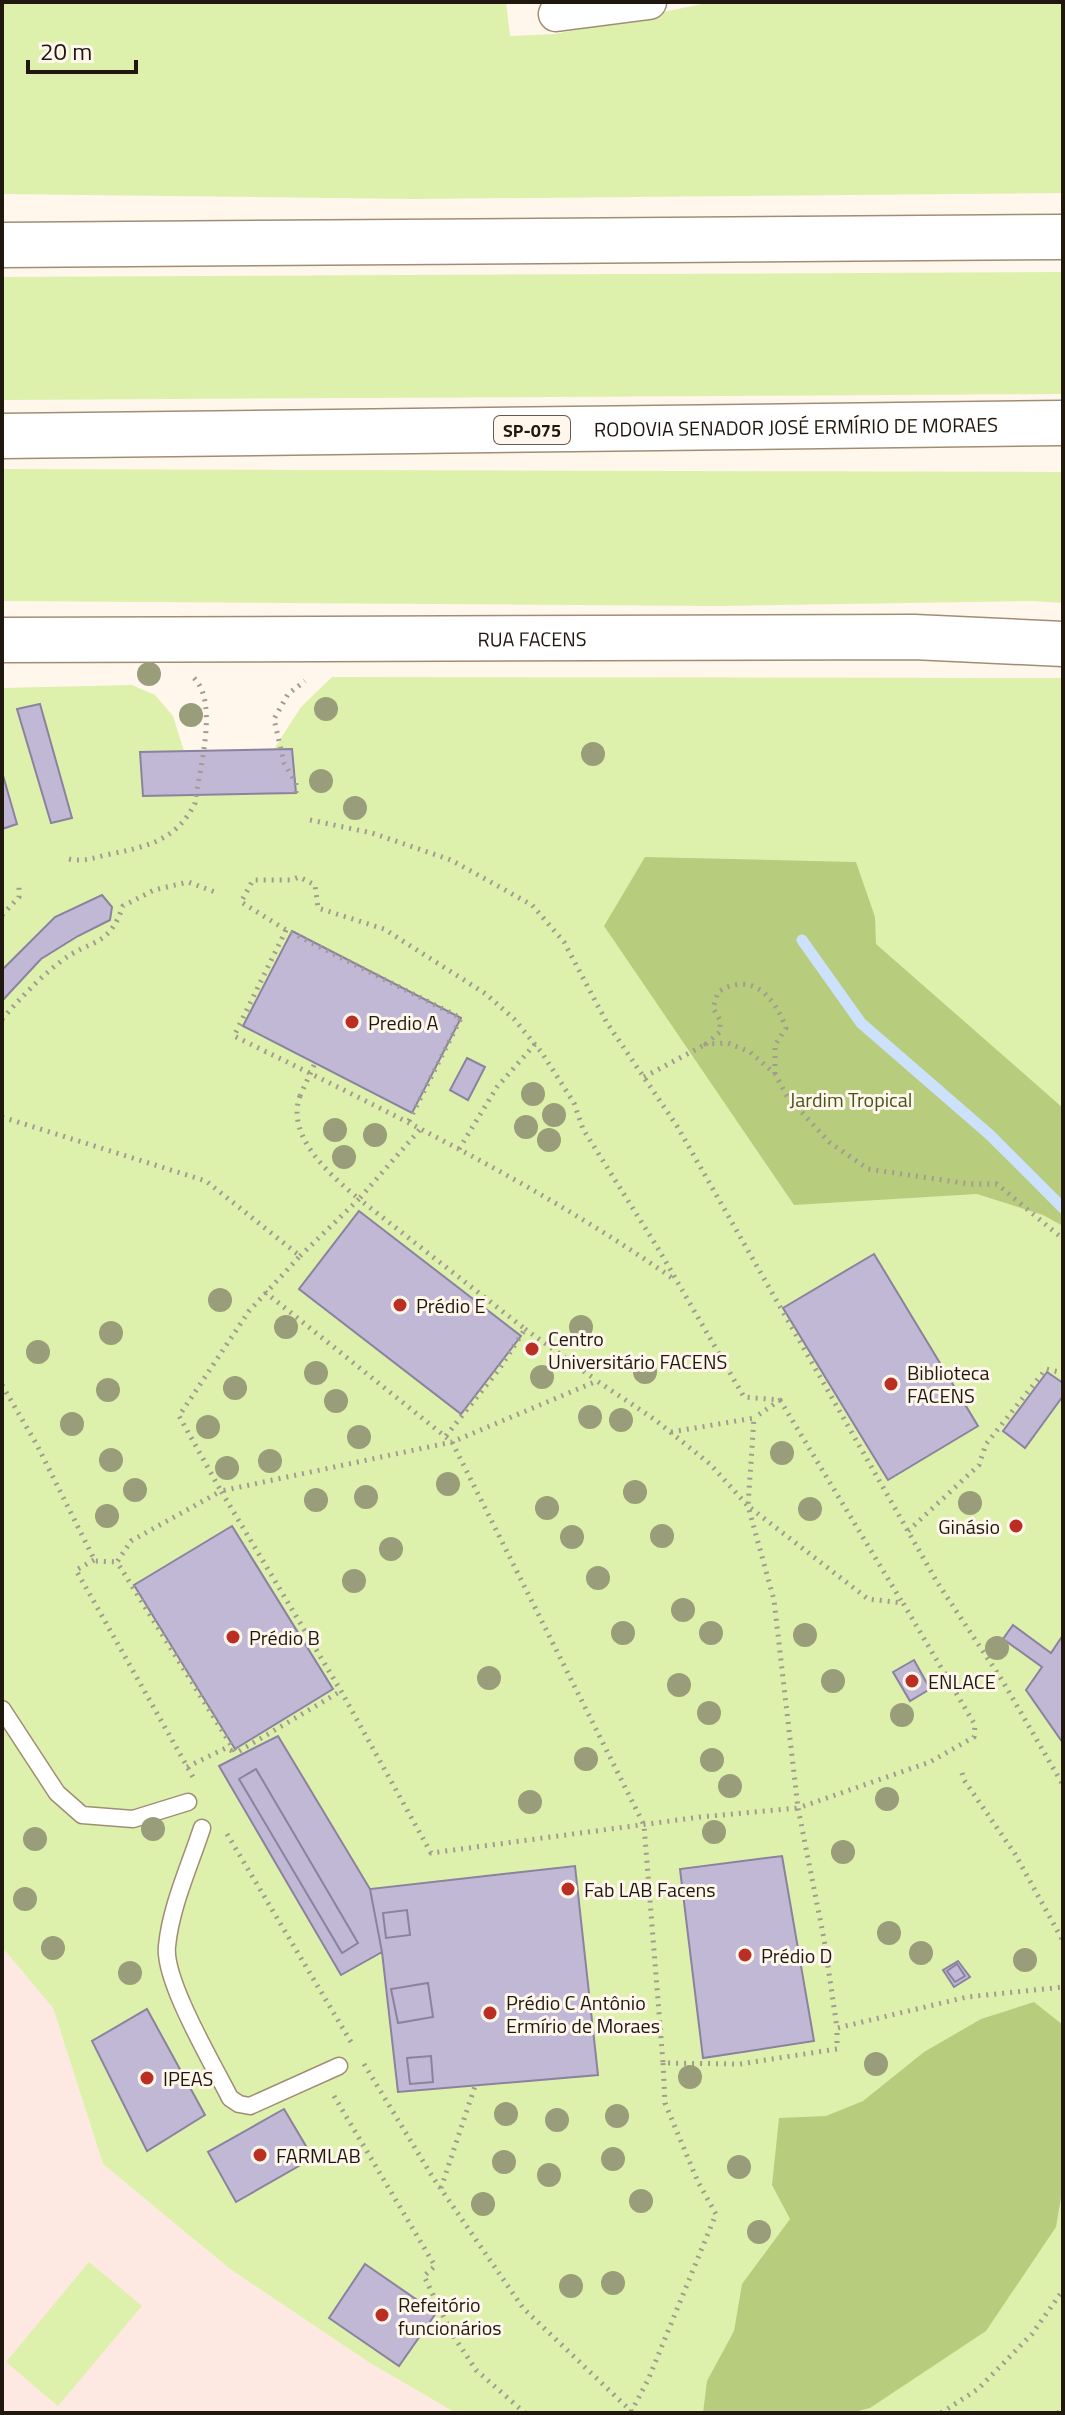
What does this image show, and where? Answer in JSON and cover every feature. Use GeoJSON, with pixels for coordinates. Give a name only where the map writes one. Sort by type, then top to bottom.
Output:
{"type":"FeatureCollection","features":[{"type":"Feature","properties":{"kind":"main road"},"geometry":{"type":"LineString","coordinates":[[2,245],[1063,237]]}},
{"type":"Feature","properties":{"kind":"main road","name":"RODOVIA SENADOR JOSÉ ERMÍRIO DE MORAES"},"geometry":{"type":"LineString","coordinates":[[2,436],[1063,423]]}},
{"type":"Feature","properties":{"kind":"main road","name":"RUA FACENS"},"geometry":{"type":"LineString","coordinates":[[2,640],[914,637],[1063,644]]}},
{"type":"Feature","properties":{"kind":"street"},"geometry":{"type":"LineString","coordinates":[[556,14],[649,2]]}},
{"type":"Feature","properties":{"kind":"lane"},"geometry":{"type":"LineString","coordinates":[[2,1709],[57,1793],[82,1815],[133,1819],[188,1802]]}},
{"type":"Feature","properties":{"kind":"lane"},"geometry":{"type":"LineString","coordinates":[[202,1828],[166,1947],[169,1974],[230,2098],[250,2106],[339,2066]]}},
{"type":"Feature","properties":{"kind":"path"},"geometry":{"type":"LineString","coordinates":[[69,859],[83,861],[154,845],[190,813],[195,803],[207,705],[201,686],[187,672]]}},
{"type":"Feature","properties":{"kind":"path"},"geometry":{"type":"LineString","coordinates":[[310,820],[372,833],[451,860],[532,905],[564,942],[607,1023],[677,1126],[937,1582],[1022,1712],[1063,1785]]}},
{"type":"Feature","properties":{"kind":"path"},"geometry":{"type":"LineString","coordinates":[[409,1121],[461,1018],[286,930],[241,902],[253,880],[291,880],[299,877],[315,885],[318,908],[384,929],[486,994],[514,1019],[535,1044],[574,1103],[583,1129],[678,1282],[744,1397],[780,1400]]}},
{"type":"Feature","properties":{"kind":"path"},"geometry":{"type":"LineString","coordinates":[[2,1019],[33,985],[64,959],[107,937],[117,923],[123,906],[154,890],[188,882],[215,892]]}},
{"type":"Feature","properties":{"kind":"path"},"geometry":{"type":"LineString","coordinates":[[2,915],[19,897],[19,886]]}},
{"type":"Feature","properties":{"kind":"path"},"geometry":{"type":"LineString","coordinates":[[286,930],[234,1036],[422,1127],[630,1249],[678,1282]]}},
{"type":"Feature","properties":{"kind":"path"},"geometry":{"type":"LineString","coordinates":[[644,1077],[706,1044],[720,1032],[720,1020],[713,1008],[718,992],[733,983],[751,984],[778,1006],[786,1028],[775,1045],[775,1074]]}},
{"type":"Feature","properties":{"kind":"path"},"geometry":{"type":"LineString","coordinates":[[706,1044],[728,1043],[750,1052],[775,1074],[787,1096],[829,1142],[868,1169],[970,1184],[997,1184],[1063,1239]]}},
{"type":"Feature","properties":{"kind":"path"},"geometry":{"type":"LineString","coordinates":[[459,1149],[497,1087],[535,1044]]}},
{"type":"Feature","properties":{"kind":"path"},"geometry":{"type":"LineString","coordinates":[[315,1063],[294,1111],[304,1140],[337,1181],[525,1329],[670,1432],[710,1464],[748,1506],[868,1599],[903,1603]]}},
{"type":"Feature","properties":{"kind":"path"},"geometry":{"type":"LineString","coordinates":[[2,1117],[206,1181],[300,1256]]}},
{"type":"Feature","properties":{"kind":"path"},"geometry":{"type":"LineString","coordinates":[[422,1127],[359,1199],[249,1311],[179,1416],[341,1691],[431,1853],[798,1808],[930,1762],[974,1737],[975,1725],[780,1400]]}},
{"type":"Feature","properties":{"kind":"path"},"geometry":{"type":"LineString","coordinates":[[225,1831],[441,2189],[523,2308],[632,2413],[716,2214],[698,2182],[665,2103],[644,1825],[452,1442],[265,1292]]}},
{"type":"Feature","properties":{"kind":"path"},"geometry":{"type":"LineString","coordinates":[[445,1437],[500,1368],[525,1329]]}},
{"type":"Feature","properties":{"kind":"path"},"geometry":{"type":"LineString","coordinates":[[908,1531],[979,1465],[986,1444],[1046,1369],[1063,1373]]}},
{"type":"Feature","properties":{"kind":"path"},"geometry":{"type":"LineString","coordinates":[[117,1562],[131,1541],[221,1491],[452,1442],[597,1381]]}},
{"type":"Feature","properties":{"kind":"path"},"geometry":{"type":"LineString","coordinates":[[2,1385],[37,1445],[94,1560]]}},
{"type":"Feature","properties":{"kind":"path"},"geometry":{"type":"LineString","coordinates":[[670,1432],[754,1418],[780,1400]]}},
{"type":"Feature","properties":{"kind":"path"},"geometry":{"type":"LineString","coordinates":[[663,2063],[740,2064],[837,2049],[837,2028],[824,1939],[798,1808],[774,1600],[748,1506],[754,1418]]}},
{"type":"Feature","properties":{"kind":"path"},"geometry":{"type":"LineString","coordinates":[[117,1562],[94,1560],[76,1570],[195,1780]]}},
{"type":"Feature","properties":{"kind":"path"},"geometry":{"type":"LineString","coordinates":[[117,1562],[236,1753]]}},
{"type":"Feature","properties":{"kind":"path"},"geometry":{"type":"LineString","coordinates":[[236,1753],[341,1691]]}},
{"type":"Feature","properties":{"kind":"path"},"geometry":{"type":"LineString","coordinates":[[187,1767],[226,1748],[236,1753]]}},
{"type":"Feature","properties":{"kind":"path"},"geometry":{"type":"LineString","coordinates":[[962,1773],[1015,1854],[1063,1941]]}},
{"type":"Feature","properties":{"kind":"path"},"geometry":{"type":"LineString","coordinates":[[837,2028],[967,1997],[1063,1987]]}},
{"type":"Feature","properties":{"kind":"path"},"geometry":{"type":"LineString","coordinates":[[321,2074],[435,2266],[424,2276],[452,2334],[476,2370],[525,2413]]}},
{"type":"Feature","properties":{"kind":"path"},"geometry":{"type":"LineString","coordinates":[[441,2189],[475,2086]]}},
{"type":"Feature","properties":{"kind":"path"},"geometry":{"type":"LineString","coordinates":[[941,2413],[978,2389],[1032,2334],[1063,2290]]}},
{"type":"Feature","properties":{"kind":"path"},"geometry":{"type":"LineString","coordinates":[[1058,2413],[1063,2408]]}},
{"type":"Feature","properties":{"kind":"shaded area"},"geometry":{"type":"Polygon","coordinates":[[[2,1947],[53,2008],[103,2164],[230,2269],[370,2363],[456,2413],[2,2413],[2,1947]]]}},
{"type":"Feature","properties":{"kind":"green space"},"geometry":{"type":"Polygon","coordinates":[[[2,2],[506,2],[510,36],[555,34],[712,2],[1063,2],[1063,193],[415,199],[2,194],[2,2]]]}},
{"type":"Feature","properties":{"kind":"green space"},"geometry":{"type":"Polygon","coordinates":[[[1063,272],[1063,394],[2,400],[2,277],[1063,272]]]}},
{"type":"Feature","properties":{"kind":"green space"},"geometry":{"type":"Polygon","coordinates":[[[2,469],[1063,472],[1063,603],[719,606],[2,601],[2,469]]]}},
{"type":"Feature","properties":{"kind":"green space","name":"Centro Universitário FACENS"},"geometry":{"type":"Polygon","coordinates":[[[332,677],[1063,678],[1063,2413],[456,2413],[370,2363],[230,2269],[103,2164],[53,2008],[2,1947],[2,688],[132,685],[155,695],[173,716],[184,751],[274,749],[301,707],[332,677]]]}},
{"type":"Feature","properties":{"kind":"green space","name":"Jardim Tropical"},"geometry":{"type":"Polygon","coordinates":[[[645,857],[856,862],[875,917],[876,944],[1063,1108],[1063,1226],[1043,1215],[977,1194],[794,1205],[604,926],[645,857]]]}},
{"type":"Feature","properties":{"kind":"green space"},"geometry":{"type":"Polygon","coordinates":[[[1034,2002],[1063,2025],[1063,2186],[1056,2227],[986,2331],[870,2408],[850,2413],[703,2413],[707,2381],[734,2331],[742,2284],[790,2219],[772,2185],[779,2118],[826,2116],[863,2101],[924,2052],[981,2019],[1034,2002]]]}},
{"type":"Feature","properties":{"kind":"green space"},"geometry":{"type":"Polygon","coordinates":[[[89,2262],[142,2306],[58,2406],[6,2362],[89,2262]]]}},
{"type":"Feature","properties":{"kind":"building"},"geometry":{"type":"Polygon","coordinates":[[[40,704],[72,818],[51,823],[17,709],[40,704]]]}},
{"type":"Feature","properties":{"kind":"building"},"geometry":{"type":"Polygon","coordinates":[[[292,749],[296,793],[143,796],[140,752],[292,749]]]}},
{"type":"Feature","properties":{"kind":"building"},"geometry":{"type":"Polygon","coordinates":[[[2,772],[17,824],[2,829],[2,772]]]}},
{"type":"Feature","properties":{"kind":"building"},"geometry":{"type":"Polygon","coordinates":[[[102,895],[112,907],[110,920],[41,959],[2,1001],[2,970],[55,917],[102,895]]]}},
{"type":"Feature","properties":{"kind":"building","name":"Predio A"},"geometry":{"type":"Polygon","coordinates":[[[292,931],[461,1018],[412,1113],[243,1026],[292,931]]]}},
{"type":"Feature","properties":{"kind":"building"},"geometry":{"type":"Polygon","coordinates":[[[467,1058],[485,1067],[468,1100],[450,1090],[467,1058]]]}},
{"type":"Feature","properties":{"kind":"building","name":"Prédio E"},"geometry":{"type":"Polygon","coordinates":[[[359,1211],[521,1336],[461,1414],[299,1289],[359,1211]]]}},
{"type":"Feature","properties":{"kind":"building","name":"Biblioteca FACENS"},"geometry":{"type":"Polygon","coordinates":[[[874,1254],[978,1426],[888,1480],[783,1308],[874,1254]]]}},
{"type":"Feature","properties":{"kind":"building"},"geometry":{"type":"Polygon","coordinates":[[[1047,1372],[1063,1383],[1063,1396],[1025,1448],[1003,1431],[1047,1372]]]}},
{"type":"Feature","properties":{"kind":"building","name":"Prédio B"},"geometry":{"type":"Polygon","coordinates":[[[232,1526],[333,1689],[235,1749],[134,1585],[232,1526]]]}},
{"type":"Feature","properties":{"kind":"building"},"geometry":{"type":"Polygon","coordinates":[[[1013,1625],[1051,1653],[1063,1635],[1063,1743],[1026,1690],[1042,1667],[1003,1639],[1013,1625]]]}},
{"type":"Feature","properties":{"kind":"building","name":"ENLACE"},"geometry":{"type":"Polygon","coordinates":[[[914,1660],[930,1689],[910,1701],[893,1672],[914,1660]]]}},
{"type":"Feature","properties":{"kind":"building"},"geometry":{"type":"Polygon","coordinates":[[[278,1736],[370,1889],[382,1952],[341,1975],[219,1766],[278,1736]]]}},
{"type":"Feature","properties":{"kind":"building"},"geometry":{"type":"Polygon","coordinates":[[[256,1769],[358,1943],[342,1953],[239,1779],[256,1769]]]}},
{"type":"Feature","properties":{"kind":"building","name":"Prédio D"},"geometry":{"type":"Polygon","coordinates":[[[782,1856],[814,2041],[703,2058],[680,1869],[782,1856]]]}},
{"type":"Feature","properties":{"kind":"building","name":"Prédio C Antônio Ermírio de Moraes"},"geometry":{"type":"Polygon","coordinates":[[[575,1866],[598,2075],[398,2092],[382,1952],[370,1889],[575,1866]]]}},
{"type":"Feature","properties":{"kind":"building"},"geometry":{"type":"Polygon","coordinates":[[[407,1910],[410,1935],[386,1938],[383,1913],[407,1910]]]}},
{"type":"Feature","properties":{"kind":"building"},"geometry":{"type":"Polygon","coordinates":[[[958,1961],[970,1977],[954,1987],[943,1970],[958,1961]]]}},
{"type":"Feature","properties":{"kind":"building"},"geometry":{"type":"Polygon","coordinates":[[[957,1964],[965,1976],[955,1982],[947,1971],[957,1964]]]}},
{"type":"Feature","properties":{"kind":"building"},"geometry":{"type":"Polygon","coordinates":[[[428,1983],[433,2017],[398,2023],[391,1989],[428,1983]]]}},
{"type":"Feature","properties":{"kind":"building","name":"IPEAS"},"geometry":{"type":"Polygon","coordinates":[[[147,2009],[205,2115],[147,2151],[92,2041],[147,2009]]]}},
{"type":"Feature","properties":{"kind":"building"},"geometry":{"type":"Polygon","coordinates":[[[431,2056],[433,2082],[410,2084],[407,2058],[431,2056]]]}},
{"type":"Feature","properties":{"kind":"building","name":"FARMLAB"},"geometry":{"type":"Polygon","coordinates":[[[284,2109],[313,2158],[236,2202],[208,2152],[284,2109]]]}},
{"type":"Feature","properties":{"kind":"building","name":"Refeitório funcionários"},"geometry":{"type":"Polygon","coordinates":[[[365,2264],[436,2313],[399,2366],[329,2318],[365,2264]]]}},
{"type":"Feature","properties":{"kind":"waterway"},"geometry":{"type":"LineString","coordinates":[[802,940],[861,1023],[990,1135],[1063,1208]]}},
{"type":"Feature","properties":{"kind":"place","name":"Predio A"},"geometry":{"type":"Point","coordinates":[352,1022]}},
{"type":"Feature","properties":{"kind":"place","name":"Prédio E"},"geometry":{"type":"Point","coordinates":[400,1305]}},
{"type":"Feature","properties":{"kind":"place","name":"Centro Universitário FACENS"},"geometry":{"type":"Point","coordinates":[532,1349]}},
{"type":"Feature","properties":{"kind":"place","name":"Biblioteca FACENS"},"geometry":{"type":"Point","coordinates":[891,1384]}},
{"type":"Feature","properties":{"kind":"place","name":"Ginásio"},"geometry":{"type":"Point","coordinates":[1016,1526]}},
{"type":"Feature","properties":{"kind":"place","name":"Prédio B"},"geometry":{"type":"Point","coordinates":[233,1637]}},
{"type":"Feature","properties":{"kind":"place","name":"ENLACE"},"geometry":{"type":"Point","coordinates":[912,1681]}},
{"type":"Feature","properties":{"kind":"place","name":"Fab LAB Facens"},"geometry":{"type":"Point","coordinates":[568,1889]}},
{"type":"Feature","properties":{"kind":"place","name":"Prédio D"},"geometry":{"type":"Point","coordinates":[745,1955]}},
{"type":"Feature","properties":{"kind":"place","name":"Prédio C Antônio Ermírio de Moraes"},"geometry":{"type":"Point","coordinates":[490,2013]}},
{"type":"Feature","properties":{"kind":"place","name":"IPEAS"},"geometry":{"type":"Point","coordinates":[147,2078]}},
{"type":"Feature","properties":{"kind":"place","name":"FARMLAB"},"geometry":{"type":"Point","coordinates":[260,2155]}},
{"type":"Feature","properties":{"kind":"place","name":"Refeitório funcionários"},"geometry":{"type":"Point","coordinates":[382,2315]}}]}
